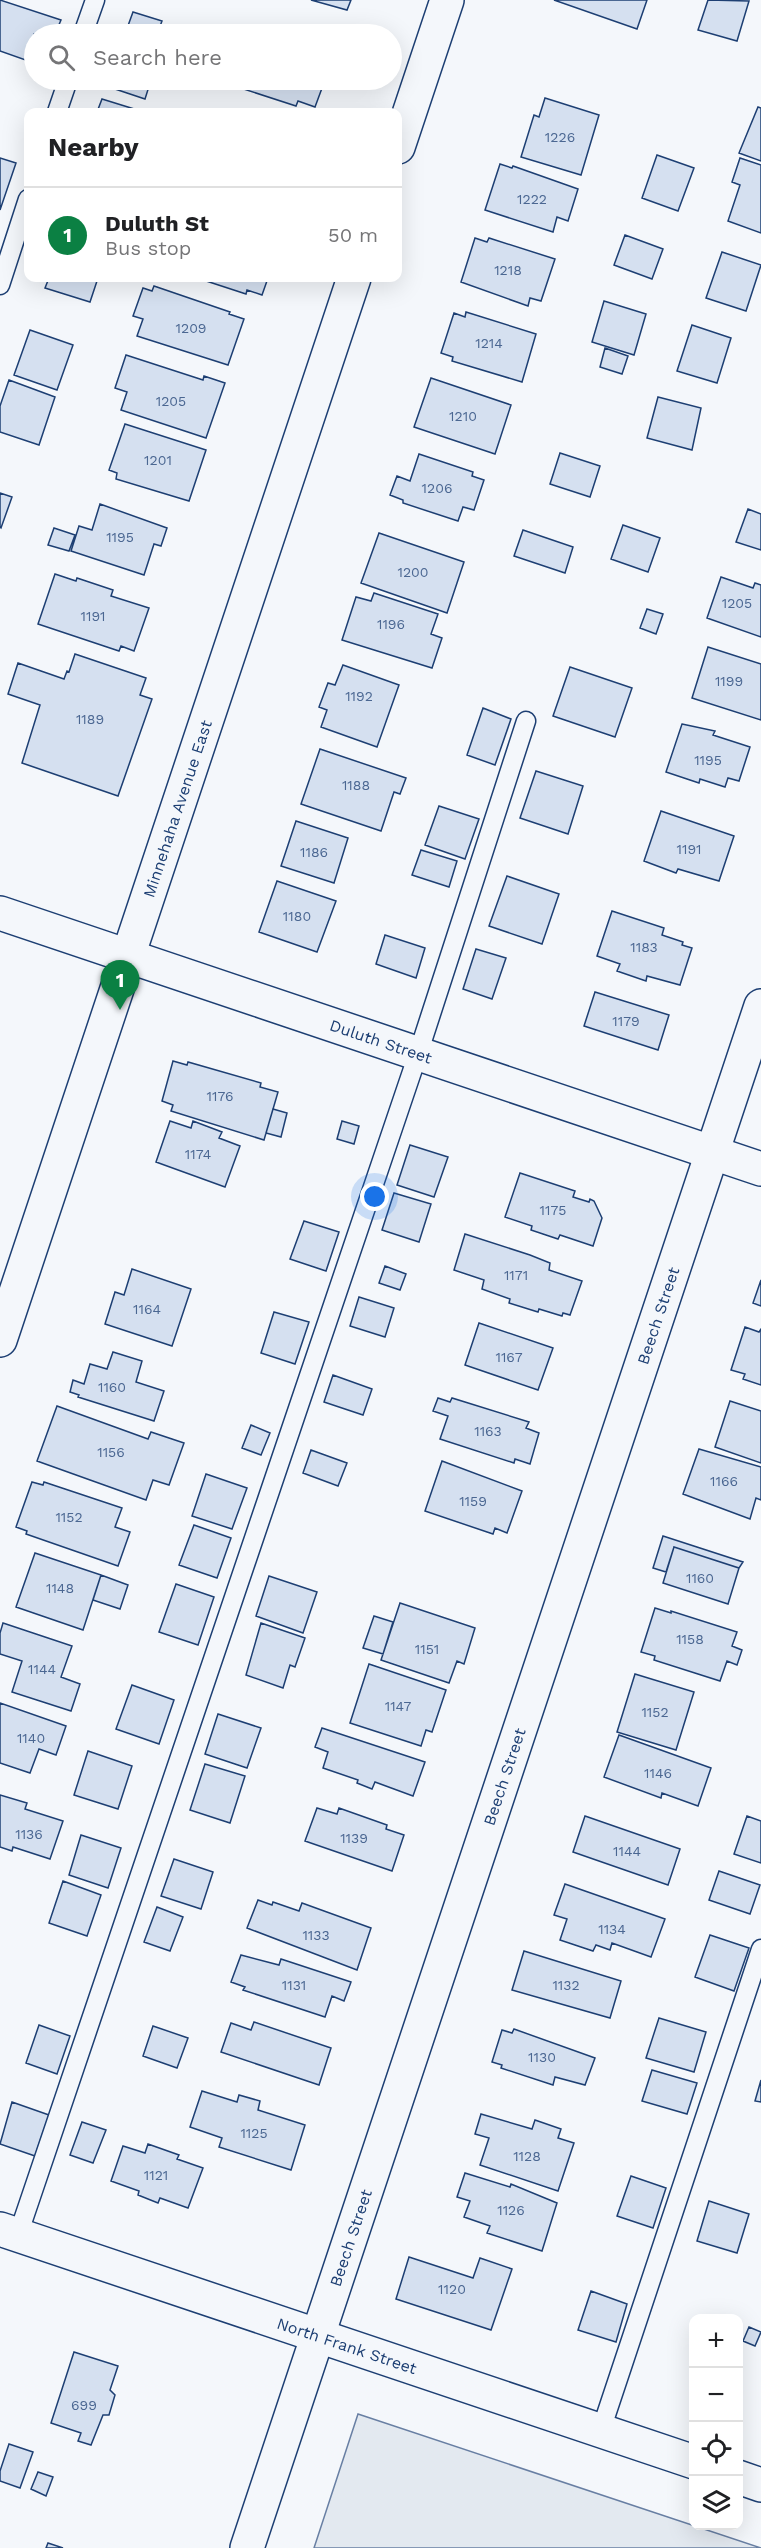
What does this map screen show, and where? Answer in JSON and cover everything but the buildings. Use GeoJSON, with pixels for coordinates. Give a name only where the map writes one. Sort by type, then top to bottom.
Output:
{"type":"FeatureCollection","features":[{"type":"Feature","properties":{"kind":"street"},"geometry":{"type":"LineString","coordinates":[[402,135],[447,0]]}},
{"type":"Feature","properties":{"kind":"street","name":"Minnehaha Avenue East"},"geometry":{"type":"LineString","coordinates":[[0,1340],[353,282]]}},
{"type":"Feature","properties":{"kind":"street","name":"Duluth Street"},"geometry":{"type":"LineString","coordinates":[[0,913],[761,1169]]}},
{"type":"Feature","properties":{"kind":"street","name":"Beech Street"},"geometry":{"type":"LineString","coordinates":[[247,2548],[761,1006]]}},
{"type":"Feature","properties":{"kind":"street","name":"North Frank Street"},"geometry":{"type":"LineString","coordinates":[[9,2232],[689,2461]]}},
{"type":"Feature","properties":{"kind":"street"},"geometry":{"type":"LineString","coordinates":[[743,2479],[761,2485]]}},
{"type":"Feature","properties":{"kind":"lane"},"geometry":{"type":"LineString","coordinates":[[87,24],[95,0]]}},
{"type":"Feature","properties":{"kind":"lane"},"geometry":{"type":"LineString","coordinates":[[58,108],[65,90]]}},
{"type":"Feature","properties":{"kind":"lane"},"geometry":{"type":"LineString","coordinates":[[0,285],[24,211]]}},
{"type":"Feature","properties":{"kind":"lane"},"geometry":{"type":"LineString","coordinates":[[9,2232],[418,1054],[526,722]]}},
{"type":"Feature","properties":{"kind":"lane"},"geometry":{"type":"LineString","coordinates":[[600,2430],[761,1949]]}},
{"type":"Feature","properties":{"kind":"shaded area"},"geometry":{"type":"Polygon","coordinates":[[[358,2414],[689,2524],[689,2530],[707,2530],[761,2548],[314,2548],[358,2414]]]}},
{"type":"Feature","properties":{"kind":"place","name":"Duluth St"},"geometry":{"type":"Point","coordinates":[120,1010]}}]}
